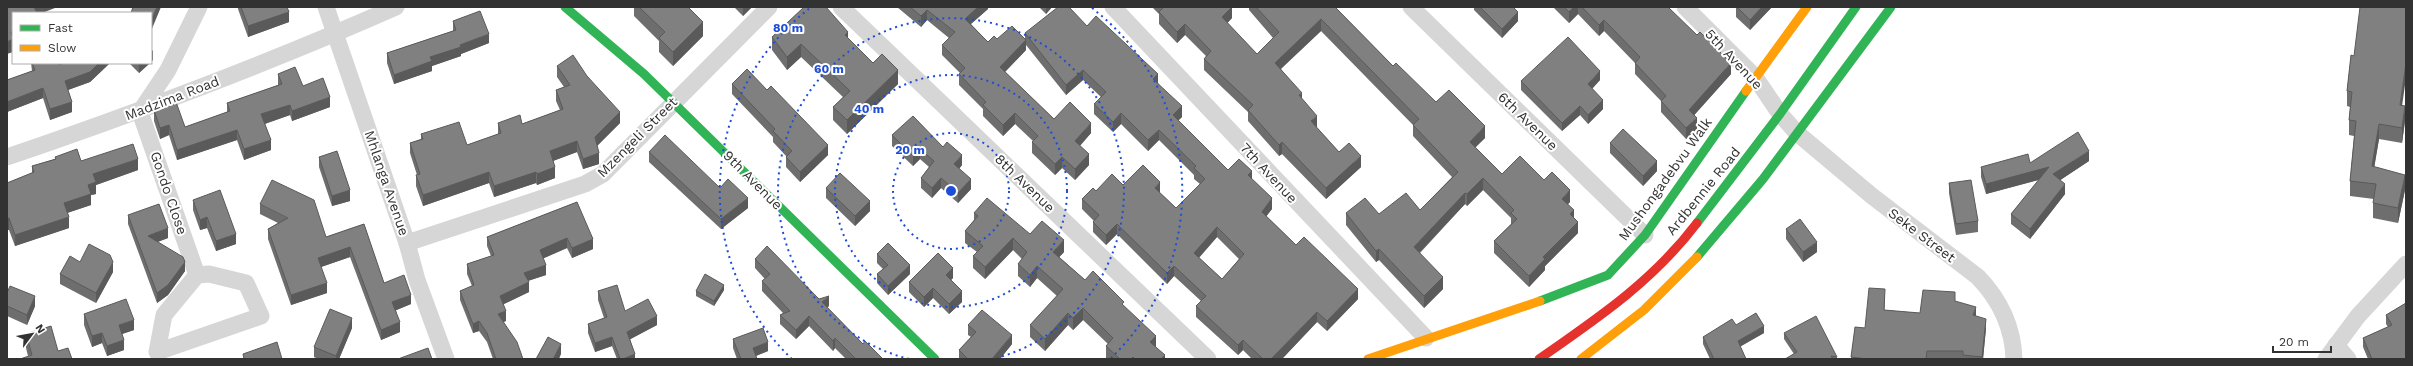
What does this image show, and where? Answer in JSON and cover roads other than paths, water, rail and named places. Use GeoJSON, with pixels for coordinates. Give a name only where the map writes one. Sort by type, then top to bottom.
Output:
{"type":"FeatureCollection","features":[{"type":"Feature","properties":{"kind":"street"},"geometry":{"type":"LineString","coordinates":[[140,112],[168,70],[200,7]]}},
{"type":"Feature","properties":{"kind":"street","name":"Mhlanga Avenue"},"geometry":{"type":"LineString","coordinates":[[326,7],[408,243],[417,280],[446,359]]}},
{"type":"Feature","properties":{"kind":"street"},"geometry":{"type":"LineString","coordinates":[[335,34],[396,7]]}},
{"type":"Feature","properties":{"kind":"street","name":"9th Avenue"},"geometry":{"type":"LineString","coordinates":[[565,7],[673,102],[935,359]]}},
{"type":"Feature","properties":{"kind":"street","name":"Mzengeli Street"},"geometry":{"type":"LineString","coordinates":[[408,243],[595,179],[603,174],[769,7]]}},
{"type":"Feature","properties":{"kind":"street","name":"8th Avenue"},"geometry":{"type":"LineString","coordinates":[[841,7],[1208,359]]}},
{"type":"Feature","properties":{"kind":"street","name":"7th Avenue"},"geometry":{"type":"LineString","coordinates":[[1113,7],[1426,338]]}},
{"type":"Feature","properties":{"kind":"street","name":"6th Avenue"},"geometry":{"type":"LineString","coordinates":[[1411,7],[1645,235]]}},
{"type":"Feature","properties":{"kind":"street","name":"5th Avenue"},"geometry":{"type":"LineString","coordinates":[[1684,7],[1755,77],[1780,114],[1797,133]]}},
{"type":"Feature","properties":{"kind":"street","name":"Mushongadebvu Walk"},"geometry":{"type":"LineString","coordinates":[[1368,359],[1426,338],[1522,308],[1608,275],[1645,235],[1755,77],[1807,7]]}},
{"type":"Feature","properties":{"kind":"street","name":"Ardbennie Road"},"geometry":{"type":"LineString","coordinates":[[1538,359],[1610,310],[1642,284],[1691,231],[1780,114],[1856,7]]}},
{"type":"Feature","properties":{"kind":"street"},"geometry":{"type":"LineString","coordinates":[[1581,359],[1623,328],[1679,278],[1709,244],[1797,133],[1891,7]]}},
{"type":"Feature","properties":{"kind":"street","name":"Madzima Road"},"geometry":{"type":"LineString","coordinates":[[7,157],[140,112],[335,34]]}},
{"type":"Feature","properties":{"kind":"street","name":"Gondo Close"},"geometry":{"type":"LineString","coordinates":[[140,112],[197,275]]}},
{"type":"Feature","properties":{"kind":"street","name":"Seke Street"},"geometry":{"type":"LineString","coordinates":[[1797,133],[1831,164],[1978,277],[1988,288],[2010,325],[2014,359]]}},
{"type":"Feature","properties":{"kind":"street"},"geometry":{"type":"LineString","coordinates":[[2326,359],[2358,316],[2406,264]]}},
{"type":"Feature","properties":{"kind":"street"},"geometry":{"type":"LineString","coordinates":[[209,274],[243,280],[248,286],[260,316],[157,352],[164,315],[197,275],[209,274]]}},
{"type":"Feature","properties":{"kind":"street"},"geometry":{"type":"LineString","coordinates":[[2336,345],[2348,359]]}}]}
